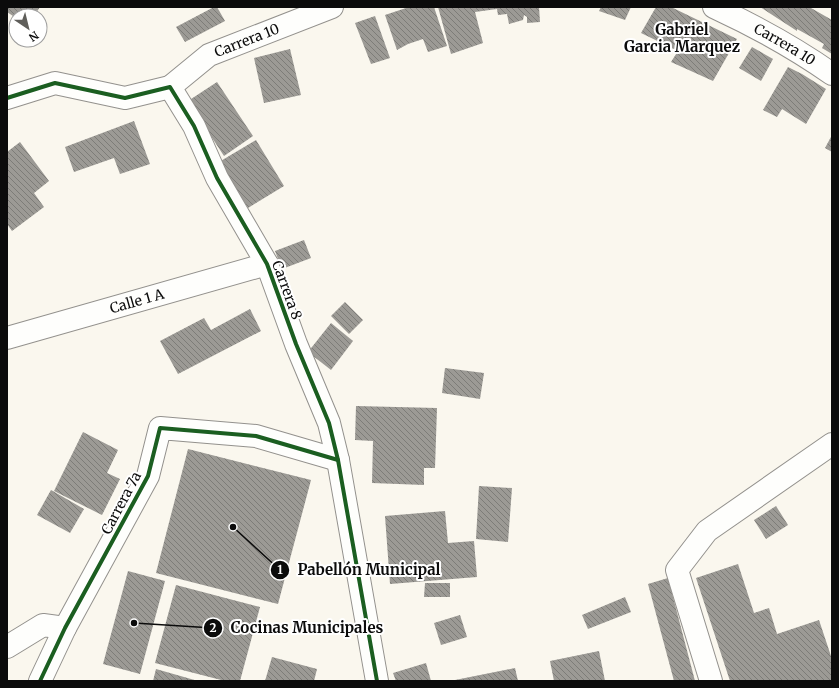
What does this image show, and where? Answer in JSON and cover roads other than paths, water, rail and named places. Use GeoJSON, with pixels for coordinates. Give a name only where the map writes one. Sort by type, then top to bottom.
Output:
{"type":"FeatureCollection","features":[{"type":"Feature","properties":{"kind":"street","name":"Carrera 10"},"geometry":{"type":"LineString","coordinates":[[170,87],[209,55],[332,7]]}},
{"type":"Feature","properties":{"kind":"street","name":"Carrera 10"},"geometry":{"type":"LineString","coordinates":[[714,7],[805,55],[832,74]]}},
{"type":"Feature","properties":{"kind":"street"},"geometry":{"type":"LineString","coordinates":[[7,98],[54,83],[125,98],[170,87]]}},
{"type":"Feature","properties":{"kind":"street","name":"Carrera 8"},"geometry":{"type":"LineString","coordinates":[[170,87],[194,126],[217,178],[267,264],[296,344],[329,423],[338,460],[377,681]]}},
{"type":"Feature","properties":{"kind":"street","name":"Calle 1 A"},"geometry":{"type":"LineString","coordinates":[[7,338],[267,264]]}},
{"type":"Feature","properties":{"kind":"street","name":"Carrera 7a"},"geometry":{"type":"LineString","coordinates":[[40,681],[65,628],[148,476],[160,428],[256,436],[338,460]]}},
{"type":"Feature","properties":{"kind":"street"},"geometry":{"type":"LineString","coordinates":[[711,681],[677,570],[707,531],[832,444]]}},
{"type":"Feature","properties":{"kind":"street"},"geometry":{"type":"LineString","coordinates":[[7,646],[44,626],[65,628]]}},
{"type":"Feature","properties":{"kind":"place","name":"Pabellón Municipal"},"geometry":{"type":"Point","coordinates":[233,527]}},
{"type":"Feature","properties":{"kind":"place","name":"Cocinas Municipales"},"geometry":{"type":"Point","coordinates":[134,623]}},
{"type":"Feature","properties":{"kind":"district","name":"Gabriel Garcia Marquez"},"geometry":{"type":"Point","coordinates":[682,38]}}]}
